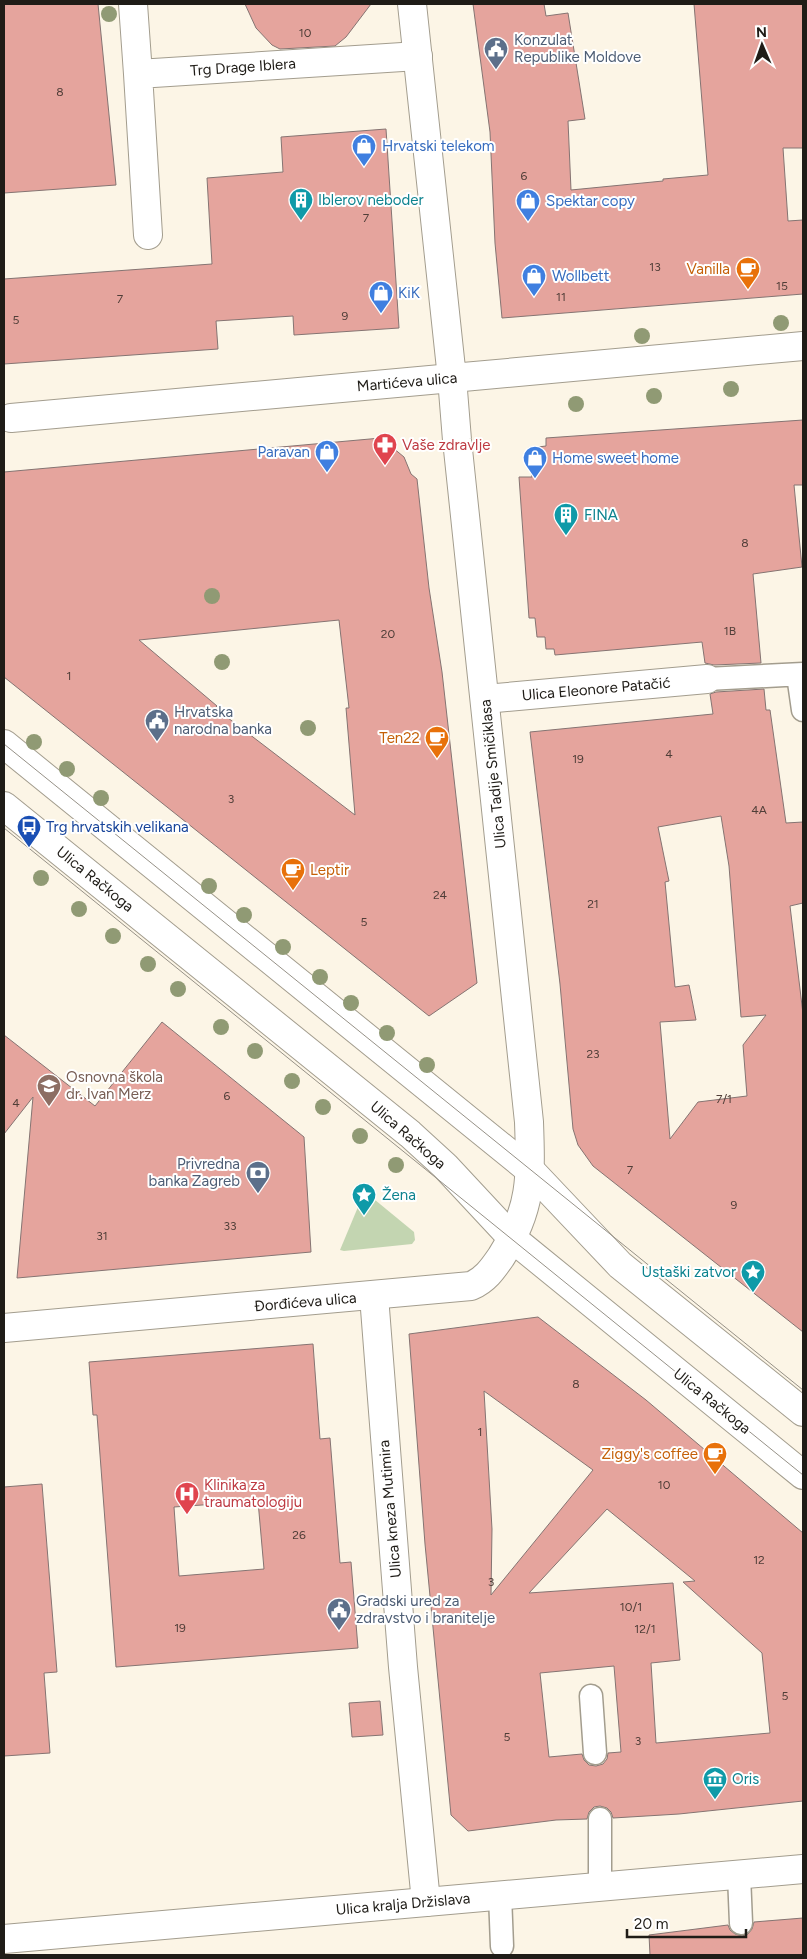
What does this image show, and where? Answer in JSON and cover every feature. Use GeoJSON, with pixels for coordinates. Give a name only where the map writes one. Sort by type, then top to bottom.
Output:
{"type":"FeatureCollection","features":[{"type":"Feature","properties":{"kind":"street"},"geometry":{"type":"LineString","coordinates":[[133,4],[148,235]]}},
{"type":"Feature","properties":{"kind":"street"},"geometry":{"type":"LineString","coordinates":[[412,4],[452,378]]}},
{"type":"Feature","properties":{"kind":"street","name":"Trg Drage Iblera"},"geometry":{"type":"LineString","coordinates":[[138,74],[418,56]]}},
{"type":"Feature","properties":{"kind":"street","name":"Martićeva ulica"},"geometry":{"type":"LineString","coordinates":[[11,418],[803,346]]}},
{"type":"Feature","properties":{"kind":"street","name":"Ulica Tadije Smičiklasa"},"geometry":{"type":"LineString","coordinates":[[452,378],[529,1122],[531,1170]]}},
{"type":"Feature","properties":{"kind":"street","name":"Ulica Eleonore Patačić"},"geometry":{"type":"LineString","coordinates":[[485,699],[707,679]]}},
{"type":"Feature","properties":{"kind":"street"},"geometry":{"type":"LineString","coordinates":[[4,744],[531,1170],[620,1265],[803,1412]]}},
{"type":"Feature","properties":{"kind":"street","name":"Ulica Račkoga"},"geometry":{"type":"LineString","coordinates":[[4,806],[416,1139],[445,1166],[512,1239],[803,1474]]}},
{"type":"Feature","properties":{"kind":"street","name":"Đorđićeva ulica"},"geometry":{"type":"LineString","coordinates":[[4,1328],[471,1286],[485,1279],[512,1239],[521,1220],[531,1170]]}},
{"type":"Feature","properties":{"kind":"street","name":"Ulica kneza Mutimira"},"geometry":{"type":"LineString","coordinates":[[374,1296],[403,1667],[426,1902]]}},
{"type":"Feature","properties":{"kind":"street","name":"Ulica kralja Držislava"},"geometry":{"type":"LineString","coordinates":[[4,1939],[803,1870]]}},
{"type":"Feature","properties":{"kind":"lane"},"geometry":{"type":"LineString","coordinates":[[707,679],[801,674],[803,710]]}},
{"type":"Feature","properties":{"kind":"lane"},"geometry":{"type":"LineString","coordinates":[[590,1696],[595,1754]]}},
{"type":"Feature","properties":{"kind":"lane"},"geometry":{"type":"LineString","coordinates":[[600,1819],[600,1887]]}},
{"type":"Feature","properties":{"kind":"lane"},"geometry":{"type":"LineString","coordinates":[[739,1875],[742,1923]]}},
{"type":"Feature","properties":{"kind":"lane"},"geometry":{"type":"LineString","coordinates":[[500,1895],[502,1946]]}},
{"type":"Feature","properties":{"kind":"green space"},"geometry":{"type":"Polygon","coordinates":[[[366,1194],[414,1232],[415,1240],[412,1244],[340,1250],[363,1195],[366,1194]]]}},
{"type":"Feature","properties":{"kind":"building"},"geometry":{"type":"Polygon","coordinates":[[[4,4],[98,4],[116,185],[4,193],[4,4]]]}},
{"type":"Feature","properties":{"kind":"building"},"geometry":{"type":"Polygon","coordinates":[[[245,4],[371,4],[346,37],[335,46],[280,49],[272,45],[256,28],[245,4]]]}},
{"type":"Feature","properties":{"kind":"building"},"geometry":{"type":"Polygon","coordinates":[[[473,4],[544,4],[546,16],[568,13],[585,119],[568,121],[571,190],[708,175],[694,4],[803,4],[803,148],[783,148],[788,221],[803,220],[803,294],[502,318],[495,243],[490,132],[473,4]]]}},
{"type":"Feature","properties":{"kind":"building","name":"Iblerov neboder"},"geometry":{"type":"Polygon","coordinates":[[[386,129],[399,328],[294,335],[293,316],[216,321],[218,349],[4,364],[4,279],[212,264],[207,178],[283,172],[281,137],[386,129]]]}},
{"type":"Feature","properties":{"kind":"building"},"geometry":{"type":"Polygon","coordinates":[[[803,420],[803,485],[794,485],[802,567],[753,574],[761,663],[714,665],[705,663],[702,642],[555,655],[554,649],[546,649],[545,637],[537,637],[535,618],[529,618],[519,477],[532,477],[530,457],[539,456],[538,447],[546,446],[546,438],[803,420]]]}},
{"type":"Feature","properties":{"kind":"building"},"geometry":{"type":"Polygon","coordinates":[[[381,438],[404,457],[411,474],[417,479],[429,588],[442,672],[477,983],[429,1016],[4,677],[4,472],[381,438]],[[339,620],[139,640],[217,706],[215,708],[355,815],[346,708],[349,708],[339,620]]]}},
{"type":"Feature","properties":{"kind":"building"},"geometry":{"type":"Polygon","coordinates":[[[764,689],[766,710],[770,710],[786,823],[803,822],[803,903],[790,906],[803,1014],[803,1332],[593,1166],[578,1145],[573,1129],[560,984],[530,732],[713,714],[710,694],[764,689]],[[721,816],[658,827],[669,881],[665,882],[675,987],[689,985],[696,1020],[660,1022],[670,1139],[698,1102],[747,1096],[743,1045],[766,1015],[741,1017],[729,866],[721,816]]]}},
{"type":"Feature","properties":{"kind":"building"},"geometry":{"type":"Polygon","coordinates":[[[162,1022],[304,1137],[311,1252],[17,1278],[33,1097],[4,1134],[4,1035],[95,1106],[162,1022]]]}},
{"type":"Feature","properties":{"kind":"building"},"geometry":{"type":"Polygon","coordinates":[[[538,1317],[646,1400],[803,1533],[803,1801],[679,1814],[613,1818],[607,1808],[600,1806],[594,1807],[589,1812],[587,1819],[556,1820],[468,1831],[451,1815],[425,1544],[409,1334],[538,1317]],[[484,1391],[492,1529],[491,1595],[593,1470],[484,1391]],[[607,1509],[529,1593],[673,1583],[680,1660],[651,1663],[656,1743],[770,1733],[762,1653],[683,1582],[695,1581],[607,1509]],[[614,1666],[540,1673],[549,1757],[582,1754],[584,1760],[589,1765],[596,1766],[603,1764],[607,1759],[608,1753],[621,1752],[614,1666]]]}},
{"type":"Feature","properties":{"kind":"building"},"geometry":{"type":"Polygon","coordinates":[[[313,1344],[320,1439],[330,1438],[340,1563],[351,1562],[358,1648],[116,1667],[97,1415],[93,1415],[89,1362],[313,1344]],[[258,1501],[174,1507],[179,1576],[264,1569],[258,1501]]]}},
{"type":"Feature","properties":{"kind":"building"},"geometry":{"type":"Polygon","coordinates":[[[42,1484],[57,1672],[44,1673],[50,1753],[4,1756],[4,1487],[42,1484]]]}},
{"type":"Feature","properties":{"kind":"building"},"geometry":{"type":"Polygon","coordinates":[[[380,1701],[383,1735],[352,1737],[349,1703],[380,1701]]]}},
{"type":"Feature","properties":{"kind":"building"},"geometry":{"type":"Polygon","coordinates":[[[803,1918],[803,1955],[650,1955],[649,1935],[728,1925],[735,1934],[742,1936],[748,1934],[754,1922],[803,1918]]]}},
{"type":"Feature","properties":{"kind":"tram line"},"geometry":{"type":"LineString","coordinates":[[4,744],[803,1390]]}},
{"type":"Feature","properties":{"kind":"tram line"},"geometry":{"type":"LineString","coordinates":[[4,828],[803,1475]]}},
{"type":"Feature","properties":{"kind":"place","name":"Konzulat Republike Moldove"},"geometry":{"type":"Point","coordinates":[496,70]}},
{"type":"Feature","properties":{"kind":"place","name":"Hrvatski telekom"},"geometry":{"type":"Point","coordinates":[364,167]}},
{"type":"Feature","properties":{"kind":"place","name":"Iblerov neboder"},"geometry":{"type":"Point","coordinates":[301,221]}},
{"type":"Feature","properties":{"kind":"place","name":"Spektar copy"},"geometry":{"type":"Point","coordinates":[528,222]}},
{"type":"Feature","properties":{"kind":"place","name":"Vanilla"},"geometry":{"type":"Point","coordinates":[748,290]}},
{"type":"Feature","properties":{"kind":"place","name":"Wollbett"},"geometry":{"type":"Point","coordinates":[534,297]}},
{"type":"Feature","properties":{"kind":"place","name":"KiK"},"geometry":{"type":"Point","coordinates":[381,314]}},
{"type":"Feature","properties":{"kind":"place","name":"Vaše zdravlje"},"geometry":{"type":"Point","coordinates":[385,466]}},
{"type":"Feature","properties":{"kind":"place","name":"Paravan"},"geometry":{"type":"Point","coordinates":[327,473]}},
{"type":"Feature","properties":{"kind":"place","name":"Home sweet home"},"geometry":{"type":"Point","coordinates":[535,479]}},
{"type":"Feature","properties":{"kind":"place","name":"FINA"},"geometry":{"type":"Point","coordinates":[566,536]}},
{"type":"Feature","properties":{"kind":"place","name":"Hrvatska narodna banka"},"geometry":{"type":"Point","coordinates":[157,742]}},
{"type":"Feature","properties":{"kind":"place","name":"Ten22"},"geometry":{"type":"Point","coordinates":[437,759]}},
{"type":"Feature","properties":{"kind":"place","name":"Trg hrvatskih velikana"},"geometry":{"type":"Point","coordinates":[29,848]}},
{"type":"Feature","properties":{"kind":"place","name":"Leptir"},"geometry":{"type":"Point","coordinates":[293,891]}},
{"type":"Feature","properties":{"kind":"place","name":"Osnovna škola dr. Ivan Merz"},"geometry":{"type":"Point","coordinates":[49,1107]}},
{"type":"Feature","properties":{"kind":"place","name":"Privredna banka Zagreb"},"geometry":{"type":"Point","coordinates":[258,1194]}},
{"type":"Feature","properties":{"kind":"place","name":"Žena"},"geometry":{"type":"Point","coordinates":[364,1216]}},
{"type":"Feature","properties":{"kind":"place","name":"Ustaški zatvor"},"geometry":{"type":"Point","coordinates":[753,1293]}},
{"type":"Feature","properties":{"kind":"place","name":"Ziggy's coffee"},"geometry":{"type":"Point","coordinates":[715,1475]}},
{"type":"Feature","properties":{"kind":"place","name":"Klinika za traumatologiju"},"geometry":{"type":"Point","coordinates":[187,1515]}},
{"type":"Feature","properties":{"kind":"place","name":"Gradski ured za zdravstvo i branitelje"},"geometry":{"type":"Point","coordinates":[339,1631]}},
{"type":"Feature","properties":{"kind":"place","name":"Oris"},"geometry":{"type":"Point","coordinates":[715,1800]}}]}
